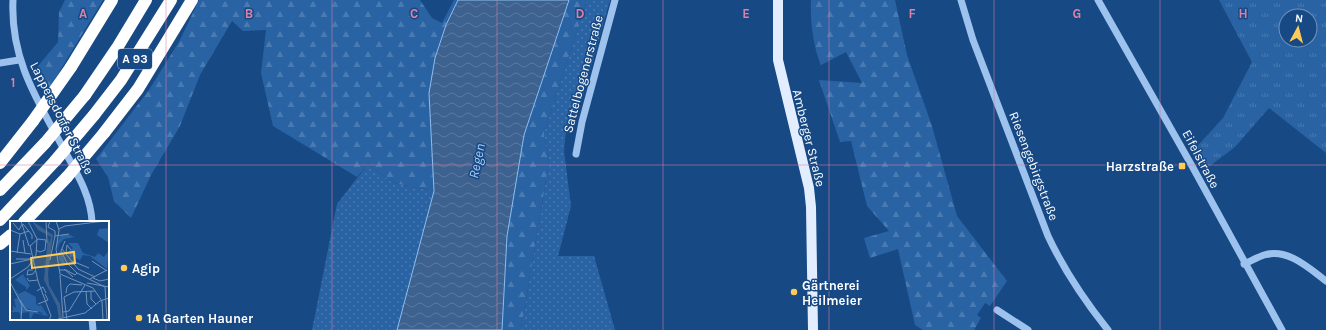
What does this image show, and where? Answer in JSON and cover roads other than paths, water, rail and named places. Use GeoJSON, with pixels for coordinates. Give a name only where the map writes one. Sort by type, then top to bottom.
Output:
{"type":"FeatureCollection","features":[{"type":"Feature","properties":{"kind":"highway"},"geometry":{"type":"LineString","coordinates":[[0,163],[33,121],[71,67],[112,0]]}},
{"type":"Feature","properties":{"kind":"highway","name":"A 93"},"geometry":{"type":"LineString","coordinates":[[0,190],[45,143],[85,95],[117,48],[146,0]]}},
{"type":"Feature","properties":{"kind":"highway","name":"A 93"},"geometry":{"type":"LineString","coordinates":[[0,220],[55,161],[94,114],[125,74],[171,0]]}},
{"type":"Feature","properties":{"kind":"highway"},"geometry":{"type":"LineString","coordinates":[[25,221],[67,177],[138,89],[192,0]]}},
{"type":"Feature","properties":{"kind":"highway"},"geometry":{"type":"LineString","coordinates":[[0,244],[10,236]]}},
{"type":"Feature","properties":{"kind":"main road","name":"Amberger Straße"},"geometry":{"type":"LineString","coordinates":[[778,0],[778,60],[787,100],[806,168],[810,195],[813,330]]}},
{"type":"Feature","properties":{"kind":"street","name":"Lappersdorfer Straße"},"geometry":{"type":"LineString","coordinates":[[13,0],[19,60],[31,89],[82,184],[89,202],[92,221]]}},
{"type":"Feature","properties":{"kind":"street","name":"Sattelbogenerstraße"},"geometry":{"type":"LineString","coordinates":[[576,154],[582,122],[615,0]]}},
{"type":"Feature","properties":{"kind":"street","name":"Riesengebirgstraße"},"geometry":{"type":"LineString","coordinates":[[961,0],[973,40],[1048,236],[1060,262],[1087,304],[1108,330]]}},
{"type":"Feature","properties":{"kind":"street","name":"Eifelstraße"},"geometry":{"type":"LineString","coordinates":[[1098,0],[1181,146],[1244,264],[1282,330]]}},
{"type":"Feature","properties":{"kind":"street"},"geometry":{"type":"LineString","coordinates":[[0,63],[19,60]]}},
{"type":"Feature","properties":{"kind":"street"},"geometry":{"type":"LineString","coordinates":[[1244,264],[1265,254],[1279,253],[1300,261],[1326,281]]}},
{"type":"Feature","properties":{"kind":"street"},"geometry":{"type":"LineString","coordinates":[[998,310],[1028,330]]}},
{"type":"Feature","properties":{"kind":"street"},"geometry":{"type":"LineString","coordinates":[[92,320],[93,330]]}},
{"type":"Feature","properties":{"kind":"water","name":"Regen"},"geometry":{"type":"Polygon","coordinates":[[[458,0],[569,0],[524,135],[507,236],[502,330],[397,330],[434,191],[429,93],[435,58],[446,25],[458,0]]]}},
{"type":"Feature","properties":{"kind":"place","name":"Harzstraße"},"geometry":{"type":"Point","coordinates":[1182,166]}},
{"type":"Feature","properties":{"kind":"place","name":"Agip"},"geometry":{"type":"Point","coordinates":[124,268]}},
{"type":"Feature","properties":{"kind":"place","name":"Gärtnerei Heilmeier"},"geometry":{"type":"Point","coordinates":[794,292]}},
{"type":"Feature","properties":{"kind":"place","name":"1A Garten Hauner"},"geometry":{"type":"Point","coordinates":[139,318]}}]}
